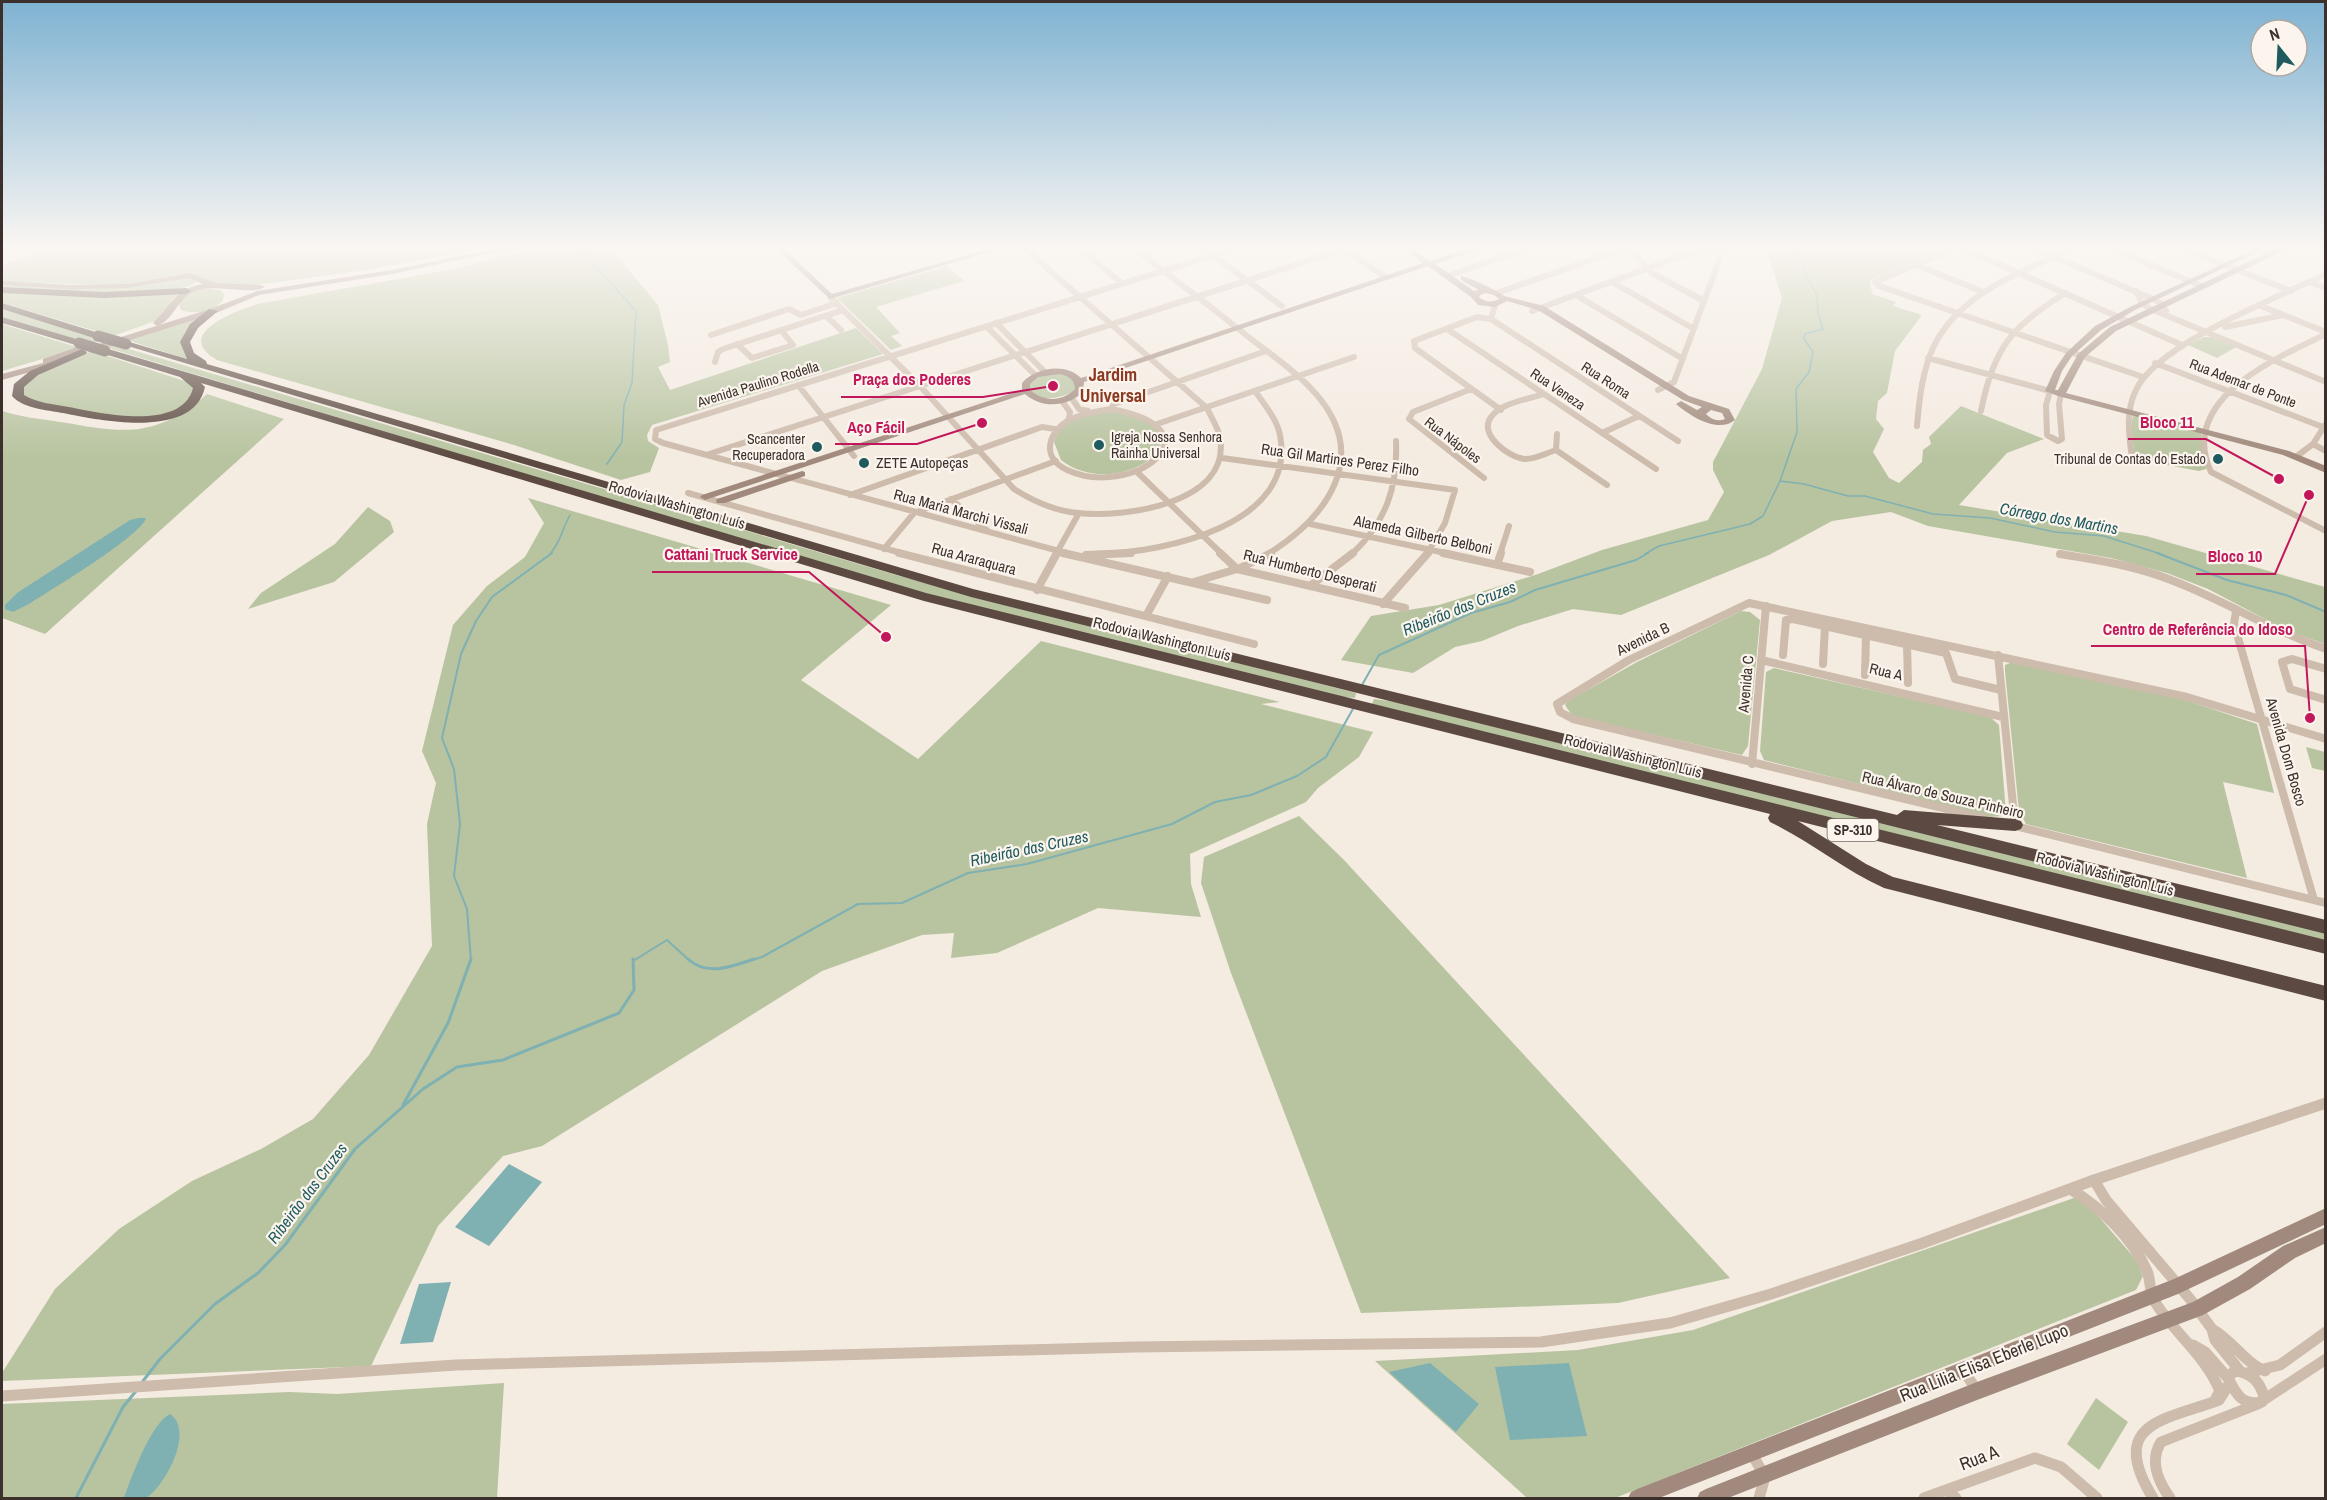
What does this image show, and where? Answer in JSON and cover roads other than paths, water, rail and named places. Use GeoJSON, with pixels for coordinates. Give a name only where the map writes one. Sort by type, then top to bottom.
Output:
{"type":"FeatureCollection","features":[{"type":"Feature","properties":{"kind":"highway","name":"Rodovia Washington Luís"},"geometry":{"type":"LineString","coordinates":[[40,318],[855,561],[971,593],[2325,927]]}},
{"type":"Feature","properties":{"kind":"highway"},"geometry":{"type":"LineString","coordinates":[[205,318],[190,331],[184,347],[194,360],[224,373]]}},
{"type":"Feature","properties":{"kind":"highway","name":"Rodovia Washington Luís"},"geometry":{"type":"LineString","coordinates":[[2,320],[80,348],[105,351],[924,597],[1380,713],[2325,947]]}},
{"type":"Feature","properties":{"kind":"highway"},"geometry":{"type":"LineString","coordinates":[[80,348],[28,376],[18,386],[18,396],[35,404],[122,421],[155,420],[188,406],[199,391],[194,382],[158,367]]}},
{"type":"Feature","properties":{"kind":"highway"},"geometry":{"type":"LineString","coordinates":[[1786,795],[1906,816],[2015,825]]}},
{"type":"Feature","properties":{"kind":"highway"},"geometry":{"type":"LineString","coordinates":[[1729,799],[1797,827],[1871,876],[1890,883],[2325,994]]}},
{"type":"Feature","properties":{"kind":"street"},"geometry":{"type":"LineString","coordinates":[[2,375],[145,328],[163,318]]}},
{"type":"Feature","properties":{"kind":"street"},"geometry":{"type":"LineString","coordinates":[[2,375],[80,348],[184,318]]}},
{"type":"Feature","properties":{"kind":"street"},"geometry":{"type":"LineString","coordinates":[[711,335],[762,318]]}},
{"type":"Feature","properties":{"kind":"street"},"geometry":{"type":"LineString","coordinates":[[716,362],[720,350],[820,318]]}},
{"type":"Feature","properties":{"kind":"street"},"geometry":{"type":"LineString","coordinates":[[828,318],[841,330]]}},
{"type":"Feature","properties":{"kind":"street"},"geometry":{"type":"LineString","coordinates":[[851,318],[920,386],[1014,489],[1035,501],[1079,513],[1116,514],[1169,503],[1203,483],[1222,458],[1220,431],[1207,408],[1105,318]]}},
{"type":"Feature","properties":{"kind":"street","name":"Avenida Paulino Rodella"},"geometry":{"type":"LineString","coordinates":[[665,425],[1012,318]]}},
{"type":"Feature","properties":{"kind":"street"},"geometry":{"type":"LineString","coordinates":[[708,454],[1130,318]]}},
{"type":"Feature","properties":{"kind":"street"},"geometry":{"type":"LineString","coordinates":[[1193,583],[1237,569],[1290,541],[1324,508],[1340,474],[1342,456],[1334,420],[1324,404],[1298,376],[1225,318]]}},
{"type":"Feature","properties":{"kind":"street"},"geometry":{"type":"LineString","coordinates":[[1234,325],[1252,318]]}},
{"type":"Feature","properties":{"kind":"street"},"geometry":{"type":"LineString","coordinates":[[1028,394],[1026,383],[1035,375],[1060,371],[1077,378],[1255,318]]}},
{"type":"Feature","properties":{"kind":"street"},"geometry":{"type":"LineString","coordinates":[[1475,318],[1416,340],[1413,345],[1501,410]]}},
{"type":"Feature","properties":{"kind":"street","name":"Rua Roma"},"geometry":{"type":"LineString","coordinates":[[1491,318],[1678,441]]}},
{"type":"Feature","properties":{"kind":"street"},"geometry":{"type":"LineString","coordinates":[[1549,318],[1662,388],[1703,417],[1718,423],[1730,420],[1726,411],[1689,400],[1662,388]]}},
{"type":"Feature","properties":{"kind":"street"},"geometry":{"type":"LineString","coordinates":[[1614,318],[1683,359]]}},
{"type":"Feature","properties":{"kind":"street"},"geometry":{"type":"LineString","coordinates":[[1675,318],[1694,329]]}},
{"type":"Feature","properties":{"kind":"street"},"geometry":{"type":"LineString","coordinates":[[1662,388],[1674,382],[1698,318]]}},
{"type":"Feature","properties":{"kind":"street"},"geometry":{"type":"LineString","coordinates":[[1917,426],[1917,402],[1928,358],[1945,327],[1953,318]]}},
{"type":"Feature","properties":{"kind":"street"},"geometry":{"type":"LineString","coordinates":[[1972,318],[2143,376]]}},
{"type":"Feature","properties":{"kind":"street"},"geometry":{"type":"LineString","coordinates":[[1981,411],[1987,374],[1998,352],[2013,332],[2029,318]]}},
{"type":"Feature","properties":{"kind":"street"},"geometry":{"type":"LineString","coordinates":[[2112,318],[2092,331],[2069,352],[2061,364],[2046,405],[2048,437],[2058,441],[2062,438],[2058,405],[2061,394],[2081,356],[2100,337],[2131,318]]}},
{"type":"Feature","properties":{"kind":"street"},"geometry":{"type":"LineString","coordinates":[[2122,318],[2182,345]]}},
{"type":"Feature","properties":{"kind":"street"},"geometry":{"type":"LineString","coordinates":[[2171,318],[2325,382]]}},
{"type":"Feature","properties":{"kind":"street"},"geometry":{"type":"LineString","coordinates":[[2132,458],[2127,426],[2128,411],[2133,394],[2143,376],[2155,363],[2182,345],[2236,318]]}},
{"type":"Feature","properties":{"kind":"street"},"geometry":{"type":"LineString","coordinates":[[2214,329],[2268,318]]}},
{"type":"Feature","properties":{"kind":"street"},"geometry":{"type":"LineString","coordinates":[[2290,318],[2325,333]]}},
{"type":"Feature","properties":{"kind":"street"},"geometry":{"type":"LineString","coordinates":[[996,323],[1022,352],[1045,372]]}},
{"type":"Feature","properties":{"kind":"street"},"geometry":{"type":"LineString","coordinates":[[986,326],[1035,375]]}},
{"type":"Feature","properties":{"kind":"street","name":"Rua Veneza"},"geometry":{"type":"LineString","coordinates":[[1448,329],[1656,469]]}},
{"type":"Feature","properties":{"kind":"street"},"geometry":{"type":"LineString","coordinates":[[737,344],[752,358],[793,345],[781,330]]}},
{"type":"Feature","properties":{"kind":"street"},"geometry":{"type":"LineString","coordinates":[[2325,333],[2228,390],[2213,409],[2207,431],[2207,463],[2211,472],[2325,531]]}},
{"type":"Feature","properties":{"kind":"street"},"geometry":{"type":"LineString","coordinates":[[1111,409],[1114,404],[1266,351]]}},
{"type":"Feature","properties":{"kind":"street"},"geometry":{"type":"LineString","coordinates":[[1157,424],[1354,357]]}},
{"type":"Feature","properties":{"kind":"street"},"geometry":{"type":"LineString","coordinates":[[1928,358],[2297,456],[2325,470]]}},
{"type":"Feature","properties":{"kind":"street","name":"Rua Ademar de Ponte"},"geometry":{"type":"LineString","coordinates":[[2155,363],[2324,428]]}},
{"type":"Feature","properties":{"kind":"street"},"geometry":{"type":"LineString","coordinates":[[721,501],[792,477],[852,453],[1028,394],[1045,401],[1066,399],[1080,390],[1077,378]]}},
{"type":"Feature","properties":{"kind":"street"},"geometry":{"type":"LineString","coordinates":[[798,385],[852,453]]}},
{"type":"Feature","properties":{"kind":"street","name":"Rua Nápoles"},"geometry":{"type":"LineString","coordinates":[[1471,389],[1413,412],[1409,419],[1484,478]]}},
{"type":"Feature","properties":{"kind":"street"},"geometry":{"type":"LineString","coordinates":[[1077,556],[1130,554],[1172,546],[1203,536],[1226,525],[1254,505],[1273,482],[1282,449],[1273,418],[1255,391]]}},
{"type":"Feature","properties":{"kind":"street"},"geometry":{"type":"LineString","coordinates":[[1543,394],[1501,410],[1490,418],[1488,428],[1495,440],[1516,456],[1532,459],[1556,450]]}},
{"type":"Feature","properties":{"kind":"street"},"geometry":{"type":"LineString","coordinates":[[1066,399],[1079,409],[1089,411]]}},
{"type":"Feature","properties":{"kind":"street"},"geometry":{"type":"LineString","coordinates":[[1066,399],[1070,412],[1069,418]]}},
{"type":"Feature","properties":{"kind":"street"},"geometry":{"type":"LineString","coordinates":[[1703,417],[1702,410],[1711,407]]}},
{"type":"Feature","properties":{"kind":"street"},"geometry":{"type":"LineString","coordinates":[[1111,409],[1142,415],[1157,424],[1165,437],[1165,450],[1155,463],[1137,472],[1115,477],[1092,477],[1071,471],[1056,461],[1049,448],[1049,441],[1055,429],[1069,418],[1089,411],[1111,409]]}},
{"type":"Feature","properties":{"kind":"street"},"geometry":{"type":"LineString","coordinates":[[1602,433],[1639,416]]}},
{"type":"Feature","properties":{"kind":"street","name":"Rua Maria Marchi Vissali"},"geometry":{"type":"LineString","coordinates":[[665,425],[654,434],[655,439],[663,443],[780,472],[850,495],[993,535],[1267,600]]}},
{"type":"Feature","properties":{"kind":"street"},"geometry":{"type":"LineString","coordinates":[[850,495],[1042,427],[1055,429]]}},
{"type":"Feature","properties":{"kind":"street"},"geometry":{"type":"LineString","coordinates":[[2297,456],[2314,442],[2324,428]]}},
{"type":"Feature","properties":{"kind":"street"},"geometry":{"type":"LineString","coordinates":[[1556,450],[1557,434]]}},
{"type":"Feature","properties":{"kind":"street"},"geometry":{"type":"LineString","coordinates":[[1310,586],[1344,563],[1370,537],[1382,519],[1397,482],[1396,441]]}},
{"type":"Feature","properties":{"kind":"street"},"geometry":{"type":"LineString","coordinates":[[2314,442],[2325,449]]}},
{"type":"Feature","properties":{"kind":"street"},"geometry":{"type":"LineString","coordinates":[[1556,450],[1607,485]]}},
{"type":"Feature","properties":{"kind":"street"},"geometry":{"type":"LineString","coordinates":[[705,497],[780,472],[852,453]]}},
{"type":"Feature","properties":{"kind":"street","name":"Rua Gil Martines Perez Filho"},"geometry":{"type":"LineString","coordinates":[[1222,458],[1455,490],[1450,510],[1432,551]]}},
{"type":"Feature","properties":{"kind":"street"},"geometry":{"type":"LineString","coordinates":[[884,549],[914,513],[1056,461]]}},
{"type":"Feature","properties":{"kind":"street","name":"Rua Humberto Desperati"},"geometry":{"type":"LineString","coordinates":[[1137,472],[1237,569],[1405,608]]}},
{"type":"Feature","properties":{"kind":"street","name":"Rua Araraquara"},"geometry":{"type":"LineString","coordinates":[[688,493],[1037,590],[1254,644]]}},
{"type":"Feature","properties":{"kind":"street"},"geometry":{"type":"LineString","coordinates":[[951,499],[993,535]]}},
{"type":"Feature","properties":{"kind":"street"},"geometry":{"type":"LineString","coordinates":[[1037,590],[1079,513]]}},
{"type":"Feature","properties":{"kind":"street","name":"Alameda Gilberto Belboni"},"geometry":{"type":"LineString","coordinates":[[1310,524],[1530,572]]}},
{"type":"Feature","properties":{"kind":"street"},"geometry":{"type":"LineString","coordinates":[[1497,565],[1509,526]]}},
{"type":"Feature","properties":{"kind":"street"},"geometry":{"type":"LineString","coordinates":[[1383,604],[1412,576],[1432,551]]}},
{"type":"Feature","properties":{"kind":"street"},"geometry":{"type":"LineString","coordinates":[[1126,567],[1130,554]]}},
{"type":"Feature","properties":{"kind":"street"},"geometry":{"type":"LineString","coordinates":[[2060,554],[2130,567],[2170,580],[2288,637],[2325,649]]}},
{"type":"Feature","properties":{"kind":"street"},"geometry":{"type":"LineString","coordinates":[[1146,616],[1168,576]]}},
{"type":"Feature","properties":{"kind":"street","name":"Avenida B"},"geometry":{"type":"LineString","coordinates":[[1557,709],[1557,704],[1561,700],[1629,660],[1749,603],[1766,606]]}},
{"type":"Feature","properties":{"kind":"street"},"geometry":{"type":"LineString","coordinates":[[1766,606],[2187,697],[2325,739]]}},
{"type":"Feature","properties":{"kind":"street","name":"Avenida C"},"geometry":{"type":"LineString","coordinates":[[1752,764],[1766,606]]}},
{"type":"Feature","properties":{"kind":"street","name":"Avenida Dom Bosco"},"geometry":{"type":"LineString","coordinates":[[2236,611],[2234,624],[2314,900]]}},
{"type":"Feature","properties":{"kind":"street"},"geometry":{"type":"LineString","coordinates":[[1783,655],[1786,620],[1825,626],[1948,654],[1955,679],[2001,690]]}},
{"type":"Feature","properties":{"kind":"street"},"geometry":{"type":"LineString","coordinates":[[1823,664],[1825,626]]}},
{"type":"Feature","properties":{"kind":"street"},"geometry":{"type":"LineString","coordinates":[[1865,675],[1866,635]]}},
{"type":"Feature","properties":{"kind":"street"},"geometry":{"type":"LineString","coordinates":[[1907,645],[1908,683]]}},
{"type":"Feature","properties":{"kind":"street"},"geometry":{"type":"LineString","coordinates":[[1998,655],[2015,825]]}},
{"type":"Feature","properties":{"kind":"street"},"geometry":{"type":"LineString","coordinates":[[2325,669],[2292,659],[2282,662],[2290,689],[2325,700]]}},
{"type":"Feature","properties":{"kind":"street","name":"Rua A"},"geometry":{"type":"LineString","coordinates":[[1761,660],[2003,717]]}},
{"type":"Feature","properties":{"kind":"street","name":"Rua Álvaro de Souza Pinheiro"},"geometry":{"type":"LineString","coordinates":[[1557,709],[1562,715],[1573,719],[1752,764],[2015,825],[2325,903]]}},
{"type":"Feature","properties":{"kind":"street"},"geometry":{"type":"LineString","coordinates":[[2,1396],[456,1365],[1135,1347],[1541,1342],[1670,1323],[1771,1294],[2072,1190],[2094,1180],[2325,1103]]}},
{"type":"Feature","properties":{"kind":"street"},"geometry":{"type":"LineString","coordinates":[[2094,1180],[2106,1200],[2197,1309],[2212,1329],[2215,1340],[2244,1372],[2259,1384],[2264,1397],[2260,1403],[2252,1404],[2238,1397],[2205,1352],[2193,1345]]}},
{"type":"Feature","properties":{"kind":"street"},"geometry":{"type":"LineString","coordinates":[[2072,1190],[2093,1201],[2130,1246],[2148,1273],[2151,1296],[2193,1345],[2217,1383],[2220,1391],[2214,1402]]}},
{"type":"Feature","properties":{"kind":"street","name":"Rua Lilia Elisa Eberle Lupo"},"geometry":{"type":"LineString","coordinates":[[1640,1498],[2178,1286],[2325,1216]]}},
{"type":"Feature","properties":{"kind":"street","name":"Rua Lilia Elisa Eberle Lupo"},"geometry":{"type":"LineString","coordinates":[[1706,1498],[1765,1477],[1977,1391],[2197,1309],[2244,1283],[2289,1252],[2325,1235]]}},
{"type":"Feature","properties":{"kind":"street"},"geometry":{"type":"LineString","coordinates":[[2212,1329],[2223,1334],[2250,1363],[2271,1371]]}},
{"type":"Feature","properties":{"kind":"street"},"geometry":{"type":"LineString","coordinates":[[2153,1498],[2143,1479],[2138,1456],[2138,1446],[2145,1429],[2159,1419],[2214,1402],[2225,1394],[2228,1381],[2234,1371],[2271,1371],[2280,1367],[2325,1332]]}},
{"type":"Feature","properties":{"kind":"street"},"geometry":{"type":"LineString","coordinates":[[2170,1498],[2158,1478],[2155,1463],[2157,1449],[2163,1440],[2260,1403],[2325,1359]]}},
{"type":"Feature","properties":{"kind":"street"},"geometry":{"type":"LineString","coordinates":[[1964,1371],[1977,1391]]}},
{"type":"Feature","properties":{"kind":"street"},"geometry":{"type":"LineString","coordinates":[[1752,1454],[1765,1477],[1759,1498]]}},
{"type":"Feature","properties":{"kind":"street","name":"Rua A"},"geometry":{"type":"LineString","coordinates":[[1924,1498],[1951,1494],[2025,1460],[2048,1460],[2061,1467],[2097,1498]]}},
{"type":"Feature","properties":{"kind":"water"},"geometry":{"type":"Polygon","coordinates":[[[146,518],[128,537],[93,563],[29,604],[13,612],[5,609],[5,605],[17,593],[130,520],[146,518]]]}},
{"type":"Feature","properties":{"kind":"water"},"geometry":{"type":"Polygon","coordinates":[[[509,1164],[542,1182],[489,1246],[455,1227],[509,1164]]]}},
{"type":"Feature","properties":{"kind":"water"},"geometry":{"type":"Polygon","coordinates":[[[451,1282],[433,1342],[400,1344],[419,1284],[451,1282]]]}},
{"type":"Feature","properties":{"kind":"water"},"geometry":{"type":"Polygon","coordinates":[[[1430,1363],[1479,1404],[1456,1432],[1389,1372],[1430,1363]]]}},
{"type":"Feature","properties":{"kind":"water"},"geometry":{"type":"Polygon","coordinates":[[[1569,1363],[1587,1436],[1510,1440],[1495,1367],[1569,1363]]]}},
{"type":"Feature","properties":{"kind":"water"},"geometry":{"type":"Polygon","coordinates":[[[170,1414],[177,1422],[179,1433],[178,1445],[169,1471],[154,1492],[146,1498],[124,1498],[149,1439],[163,1419],[170,1414]]]}},
{"type":"Feature","properties":{"kind":"waterway"},"geometry":{"type":"LineString","coordinates":[[607,464],[622,442],[624,405],[632,383],[636,318]]}},
{"type":"Feature","properties":{"kind":"waterway","name":"Ribeirão das Cruzes"},"geometry":{"type":"LineString","coordinates":[[1780,481],[1797,432],[1796,389],[1809,372],[1813,352],[1804,339],[1805,334],[1823,329],[1819,318]]}},
{"type":"Feature","properties":{"kind":"waterway","name":"Ribeirão das Cruzes"},"geometry":{"type":"LineString","coordinates":[[1645,554],[1659,546],[1750,524],[1763,516],[1780,481]]}},
{"type":"Feature","properties":{"kind":"waterway","name":"Córrego dos Martins"},"geometry":{"type":"LineString","coordinates":[[1780,481],[1804,484],[1848,496],[1865,496],[1933,514],[1990,518],[2055,532],[2104,536],[2161,554]]}},
{"type":"Feature","properties":{"kind":"waterway"},"geometry":{"type":"LineString","coordinates":[[550,554],[557,545],[570,515]]}},
{"type":"Feature","properties":{"kind":"waterway"},"geometry":{"type":"LineString","coordinates":[[471,959],[467,909],[454,876],[460,824],[454,769],[442,738],[461,654],[476,621],[492,597],[552,553]]}},
{"type":"Feature","properties":{"kind":"waterway","name":"Ribeirão das Cruzes"},"geometry":{"type":"LineString","coordinates":[[1362,685],[1379,655],[1471,613],[1510,602],[1535,590],[1636,560],[1648,553]]}},
{"type":"Feature","properties":{"kind":"waterway","name":"Córrego dos Martins"},"geometry":{"type":"LineString","coordinates":[[2157,553],[2227,580],[2286,595],[2326,612]]}},
{"type":"Feature","properties":{"kind":"waterway","name":"Ribeirão das Cruzes"},"geometry":{"type":"LineString","coordinates":[[749,961],[762,957],[858,904],[902,903],[968,873],[1027,864],[1172,824],[1215,802],[1251,795],[1297,776],[1326,757],[1354,707]]}},
{"type":"Feature","properties":{"kind":"waterway","name":"Ribeirão das Cruzes"},"geometry":{"type":"LineString","coordinates":[[633,961],[667,940],[690,961]]}},
{"type":"Feature","properties":{"kind":"waterway"},"geometry":{"type":"LineString","coordinates":[[403,1105],[448,1023],[471,959]]}},
{"type":"Feature","properties":{"kind":"waterway","name":"Ribeirão das Cruzes"},"geometry":{"type":"LineString","coordinates":[[688,959],[703,968],[712,969],[729,967],[754,959]]}},
{"type":"Feature","properties":{"kind":"waterway","name":"Ribeirão das Cruzes"},"geometry":{"type":"LineString","coordinates":[[143,1381],[160,1359],[215,1304],[258,1273],[285,1245],[355,1149],[423,1089],[457,1067],[503,1060],[619,1013],[634,990],[633,961]]}},
{"type":"Feature","properties":{"kind":"waterway","name":"Ribeirão das Cruzes"},"geometry":{"type":"LineString","coordinates":[[76,1498],[123,1407],[136,1391]]}},
{"type":"Feature","properties":{"kind":"place","name":"Praça dos Poderes"},"geometry":{"type":"Point","coordinates":[1053,386]}},
{"type":"Feature","properties":{"kind":"place","name":"Aço Fácil"},"geometry":{"type":"Point","coordinates":[982,423]}},
{"type":"Feature","properties":{"kind":"place","name":"Igreja Nossa Senhora Rainha Universal"},"geometry":{"type":"Point","coordinates":[1099,445]}},
{"type":"Feature","properties":{"kind":"place","name":"Scancenter Recuperadora"},"geometry":{"type":"Point","coordinates":[817,447]}},
{"type":"Feature","properties":{"kind":"place","name":"Tribunal de Contas do Estado"},"geometry":{"type":"Point","coordinates":[2218,459]}},
{"type":"Feature","properties":{"kind":"place","name":"ZETE Autopeças"},"geometry":{"type":"Point","coordinates":[864,463]}},
{"type":"Feature","properties":{"kind":"place","name":"Bloco 11"},"geometry":{"type":"Point","coordinates":[2279,479]}},
{"type":"Feature","properties":{"kind":"place","name":"Bloco 10"},"geometry":{"type":"Point","coordinates":[2309,495]}},
{"type":"Feature","properties":{"kind":"place","name":"Cattani Truck Service"},"geometry":{"type":"Point","coordinates":[886,637]}},
{"type":"Feature","properties":{"kind":"place","name":"Centro de Referência do Idoso"},"geometry":{"type":"Point","coordinates":[2310,718]}},
{"type":"Feature","properties":{"kind":"district","name":"Jardim Universal"},"geometry":{"type":"Point","coordinates":[1113,385]}}]}
